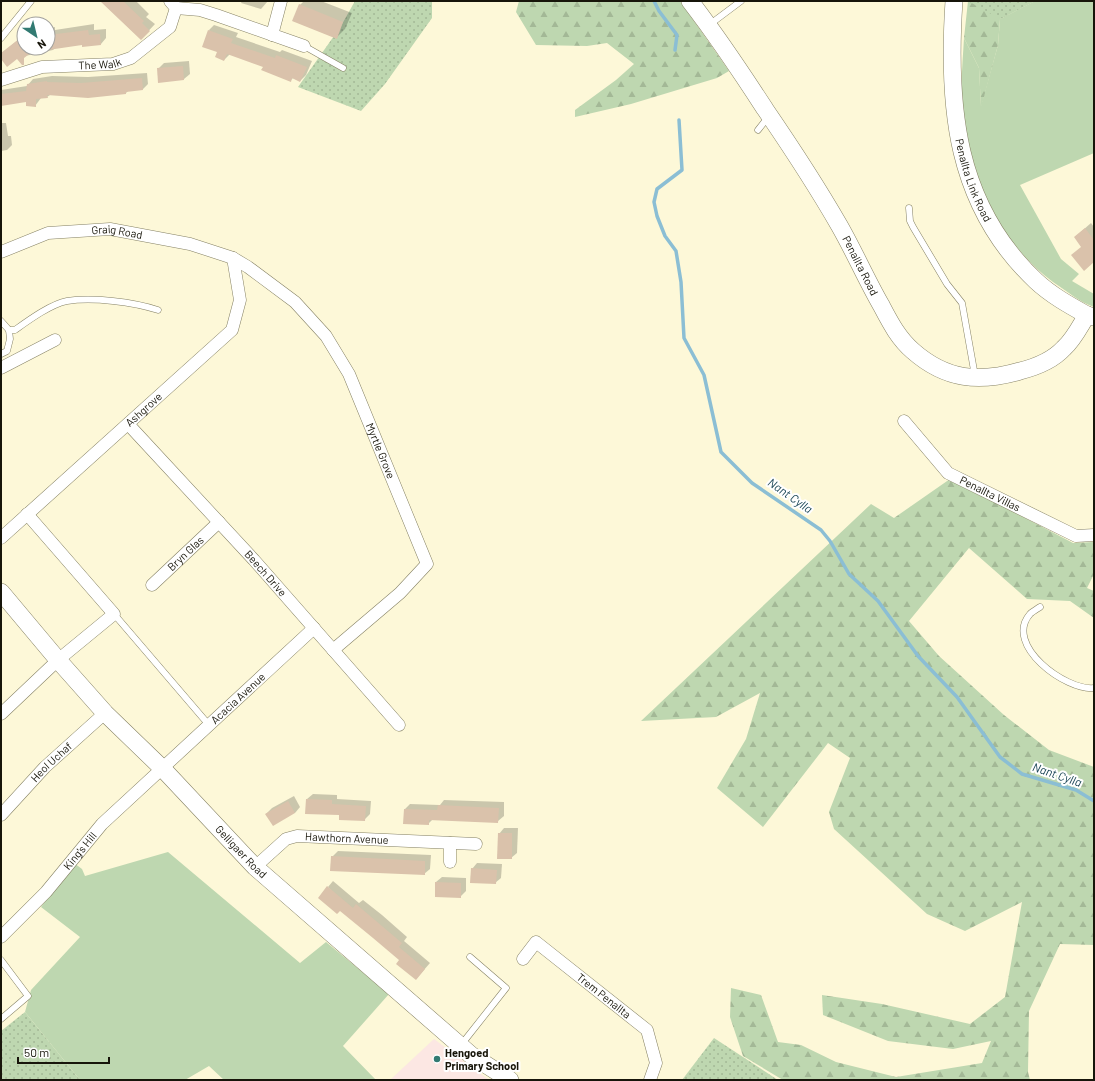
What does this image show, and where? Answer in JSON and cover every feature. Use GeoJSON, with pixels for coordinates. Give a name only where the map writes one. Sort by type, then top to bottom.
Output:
{"type":"FeatureCollection","features":[{"type":"Feature","properties":{"kind":"street"},"geometry":{"type":"LineString","coordinates":[[272,35],[281,1]]}},
{"type":"Feature","properties":{"kind":"street","name":"Penallta Road"},"geometry":{"type":"LineString","coordinates":[[690,1],[709,25],[814,182],[840,226],[896,333],[924,361],[939,370],[954,375],[975,378],[987,378],[1012,373],[1034,367],[1052,358],[1064,348],[1090,316]]}},
{"type":"Feature","properties":{"kind":"street","name":"Penallta Link Road"},"geometry":{"type":"LineString","coordinates":[[954,1],[951,44],[952,93],[958,140],[969,178],[983,211],[1002,244],[1036,282],[1060,299],[1090,316]]}},
{"type":"Feature","properties":{"kind":"street","name":"The Walk"},"geometry":{"type":"LineString","coordinates":[[1,80],[42,67],[113,64],[131,58],[170,26],[173,5],[200,10],[304,46]]}},
{"type":"Feature","properties":{"kind":"street","name":"Graig Road"},"geometry":{"type":"LineString","coordinates":[[1,252],[48,233],[110,229],[190,244],[233,258]]}},
{"type":"Feature","properties":{"kind":"street","name":"Ashgrove"},"geometry":{"type":"LineString","coordinates":[[1,538],[232,330],[240,300],[233,258]]}},
{"type":"Feature","properties":{"kind":"street","name":"Myrtle Grove"},"geometry":{"type":"LineString","coordinates":[[233,258],[295,302],[326,336],[349,374],[427,564],[400,593],[333,650]]}},
{"type":"Feature","properties":{"kind":"street"},"geometry":{"type":"LineString","coordinates":[[1,368],[55,340]]}},
{"type":"Feature","properties":{"kind":"street","name":"Penallta Villas"},"geometry":{"type":"LineString","coordinates":[[904,421],[948,473],[1076,536],[1094,535]]}},
{"type":"Feature","properties":{"kind":"street","name":"Beech Drive"},"geometry":{"type":"LineString","coordinates":[[128,424],[314,628],[399,725]]}},
{"type":"Feature","properties":{"kind":"street"},"geometry":{"type":"LineString","coordinates":[[1,714],[58,660],[114,614],[27,514]]}},
{"type":"Feature","properties":{"kind":"street","name":"Bryn Glas"},"geometry":{"type":"LineString","coordinates":[[152,585],[218,522]]}},
{"type":"Feature","properties":{"kind":"street","name":"Gelligaer Road"},"geometry":{"type":"LineString","coordinates":[[3,599],[105,713],[163,769],[254,867],[471,1055],[510,1080]]}},
{"type":"Feature","properties":{"kind":"street","name":"Acacia Avenue"},"geometry":{"type":"LineString","coordinates":[[163,769],[314,628]]}},
{"type":"Feature","properties":{"kind":"street","name":"Heol Uchaf"},"geometry":{"type":"LineString","coordinates":[[1,815],[46,766],[105,713]]}},
{"type":"Feature","properties":{"kind":"street","name":"King's Hill"},"geometry":{"type":"LineString","coordinates":[[1,937],[46,892],[102,824],[163,769]]}},
{"type":"Feature","properties":{"kind":"street","name":"Hawthorn Avenue"},"geometry":{"type":"LineString","coordinates":[[254,867],[286,839],[298,836],[476,844]]}},
{"type":"Feature","properties":{"kind":"street"},"geometry":{"type":"LineString","coordinates":[[450,843],[450,862]]}},
{"type":"Feature","properties":{"kind":"street","name":"Trem Penallta"},"geometry":{"type":"LineString","coordinates":[[523,959],[536,942],[647,1030],[656,1063],[650,1080]]}},
{"type":"Feature","properties":{"kind":"lane"},"geometry":{"type":"LineString","coordinates":[[1,38],[31,1]]}},
{"type":"Feature","properties":{"kind":"lane"},"geometry":{"type":"LineString","coordinates":[[709,25],[741,1]]}},
{"type":"Feature","properties":{"kind":"lane"},"geometry":{"type":"LineString","coordinates":[[304,46],[343,68]]}},
{"type":"Feature","properties":{"kind":"lane"},"geometry":{"type":"LineString","coordinates":[[758,130],[770,115]]}},
{"type":"Feature","properties":{"kind":"lane"},"geometry":{"type":"LineString","coordinates":[[909,208],[910,221],[913,227],[947,284],[962,304],[975,378]]}},
{"type":"Feature","properties":{"kind":"lane"},"geometry":{"type":"LineString","coordinates":[[9,330],[15,330],[47,310],[66,301],[90,300],[143,305],[158,310]]}},
{"type":"Feature","properties":{"kind":"lane"},"geometry":{"type":"LineString","coordinates":[[1,321],[9,330],[10,339],[7,351],[1,354]]}},
{"type":"Feature","properties":{"kind":"lane"},"geometry":{"type":"LineString","coordinates":[[1040,607],[1030,614],[1025,626],[1025,639],[1032,654],[1049,670],[1070,684],[1081,688],[1094,688]]}},
{"type":"Feature","properties":{"kind":"lane"},"geometry":{"type":"LineString","coordinates":[[114,614],[209,725]]}},
{"type":"Feature","properties":{"kind":"lane"},"geometry":{"type":"LineString","coordinates":[[461,1046],[506,988],[470,957]]}},
{"type":"Feature","properties":{"kind":"lane"},"geometry":{"type":"LineString","coordinates":[[1,960],[28,996],[1,1020]]}},
{"type":"Feature","properties":{"kind":"shaded area","name":"Hengoed Primary School"},"geometry":{"type":"Polygon","coordinates":[[[434,1039],[489,1080],[390,1080],[434,1039]]]}},
{"type":"Feature","properties":{"kind":"green space"},"geometry":{"type":"Polygon","coordinates":[[[355,1],[432,1],[432,18],[385,84],[361,111],[298,87],[341,26],[355,1]]]}},
{"type":"Feature","properties":{"kind":"green space"},"geometry":{"type":"Polygon","coordinates":[[[519,1],[680,1],[729,71],[717,78],[631,104],[575,117],[575,110],[616,80],[634,64],[607,43],[587,46],[536,45],[516,12],[519,1]]]}},
{"type":"Feature","properties":{"kind":"green space"},"geometry":{"type":"Polygon","coordinates":[[[968,1],[1035,1],[1000,19],[998,45],[981,108],[979,68],[964,38],[968,1]]]}},
{"type":"Feature","properties":{"kind":"green space"},"geometry":{"type":"Polygon","coordinates":[[[968,1],[1035,1],[1000,19],[968,1]]]}},
{"type":"Feature","properties":{"kind":"green space"},"geometry":{"type":"Polygon","coordinates":[[[1035,1],[1094,1],[1094,153],[1020,185],[1061,259],[1079,274],[1072,281],[1094,294],[1094,307],[1078,299],[1053,282],[1032,264],[1014,244],[986,199],[969,148],[964,122],[962,95],[964,38],[979,68],[981,106],[998,45],[1000,19],[1035,1]]]}},
{"type":"Feature","properties":{"kind":"green space"},"geometry":{"type":"Polygon","coordinates":[[[950,479],[1073,543],[1094,542],[1094,574],[1087,588],[1094,591],[1094,618],[1070,601],[1027,599],[969,548],[909,621],[939,656],[1004,715],[1049,750],[1094,767],[1094,945],[1060,944],[1029,1011],[1028,1072],[1030,1080],[783,1080],[743,1056],[730,1017],[731,988],[761,995],[778,1042],[801,1045],[836,1062],[896,1077],[982,1063],[991,1041],[953,1049],[888,1041],[823,1015],[822,995],[882,1004],[970,1024],[1005,997],[1022,902],[965,931],[927,914],[834,829],[829,812],[850,758],[828,743],[763,827],[717,788],[746,739],[760,693],[716,717],[641,721],[871,504],[894,518],[950,479]]]}},
{"type":"Feature","properties":{"kind":"green space"},"geometry":{"type":"Polygon","coordinates":[[[168,852],[300,963],[326,942],[389,994],[343,1046],[376,1080],[224,1080],[209,1066],[185,1080],[80,1080],[25,1012],[31,990],[80,937],[41,907],[74,863],[82,869],[85,876],[168,852]]]}},
{"type":"Feature","properties":{"kind":"green space"},"geometry":{"type":"Polygon","coordinates":[[[25,1012],[80,1080],[1,1080],[1,1031],[25,1012]]]}},
{"type":"Feature","properties":{"kind":"green space"},"geometry":{"type":"Polygon","coordinates":[[[714,1038],[778,1080],[682,1080],[714,1038]]]}},
{"type":"Feature","properties":{"kind":"building"},"geometry":{"type":"Polygon","coordinates":[[[100,1],[123,1],[144,21],[142,23],[150,31],[141,40],[100,1]]]}},
{"type":"Feature","properties":{"kind":"building"},"geometry":{"type":"Polygon","coordinates":[[[299,4],[343,22],[337,39],[292,21],[299,4]]]}},
{"type":"Feature","properties":{"kind":"building"},"geometry":{"type":"Polygon","coordinates":[[[88,30],[89,35],[100,34],[101,45],[82,47],[82,45],[56,49],[56,34],[88,30]]]}},
{"type":"Feature","properties":{"kind":"building"},"geometry":{"type":"Polygon","coordinates":[[[208,30],[233,39],[231,43],[275,58],[276,55],[307,67],[300,82],[292,78],[291,82],[261,70],[263,67],[227,54],[224,61],[215,57],[217,52],[202,47],[208,30]]]}},
{"type":"Feature","properties":{"kind":"building"},"geometry":{"type":"Polygon","coordinates":[[[16,41],[16,56],[27,56],[24,58],[24,65],[22,65],[17,59],[7,67],[1,59],[1,53],[16,41]]]}},
{"type":"Feature","properties":{"kind":"building"},"geometry":{"type":"Polygon","coordinates":[[[183,66],[184,80],[158,83],[157,68],[183,66]]]}},
{"type":"Feature","properties":{"kind":"building"},"geometry":{"type":"Polygon","coordinates":[[[142,78],[143,90],[126,92],[126,94],[88,98],[47,95],[48,98],[36,99],[36,107],[26,106],[26,102],[1,106],[1,94],[26,91],[27,84],[47,81],[81,83],[142,78]]]}},
{"type":"Feature","properties":{"kind":"building"},"geometry":{"type":"Polygon","coordinates":[[[1085,228],[1094,240],[1094,262],[1084,271],[1071,255],[1081,247],[1074,237],[1085,228]]]}},
{"type":"Feature","properties":{"kind":"building"},"geometry":{"type":"Polygon","coordinates":[[[306,799],[332,800],[332,804],[366,806],[365,821],[339,820],[339,815],[305,814],[306,799]]]}},
{"type":"Feature","properties":{"kind":"building"},"geometry":{"type":"Polygon","coordinates":[[[288,801],[295,813],[273,826],[265,814],[288,801]]]}},
{"type":"Feature","properties":{"kind":"building"},"geometry":{"type":"Polygon","coordinates":[[[438,805],[499,808],[498,823],[429,820],[429,825],[403,824],[404,809],[437,810],[438,805]]]}},
{"type":"Feature","properties":{"kind":"building"},"geometry":{"type":"Polygon","coordinates":[[[498,833],[512,833],[512,859],[497,859],[498,833]]]}},
{"type":"Feature","properties":{"kind":"building"},"geometry":{"type":"Polygon","coordinates":[[[331,856],[425,861],[425,875],[330,871],[331,856]]]}},
{"type":"Feature","properties":{"kind":"building"},"geometry":{"type":"Polygon","coordinates":[[[471,868],[497,870],[496,884],[470,883],[471,868]]]}},
{"type":"Feature","properties":{"kind":"building"},"geometry":{"type":"Polygon","coordinates":[[[435,882],[461,883],[461,898],[435,897],[435,882]]]}},
{"type":"Feature","properties":{"kind":"building"},"geometry":{"type":"Polygon","coordinates":[[[327,886],[353,908],[356,904],[402,943],[399,947],[425,969],[416,980],[396,964],[399,960],[373,938],[340,911],[337,914],[318,898],[327,886]]]}},
{"type":"Feature","properties":{"kind":"waterway","name":"Nant Cylla"},"geometry":{"type":"LineString","coordinates":[[654,1],[659,11],[677,35],[675,50]]}},
{"type":"Feature","properties":{"kind":"waterway","name":"Nant Cylla"},"geometry":{"type":"LineString","coordinates":[[679,120],[682,170],[657,189],[654,202],[657,216],[665,236],[676,251],[681,282],[684,338],[704,375],[721,452],[752,483],[821,530],[830,541],[849,574],[878,601],[918,656],[957,697],[1000,757],[1022,774],[1076,790],[1094,801]]}},
{"type":"Feature","properties":{"kind":"place","name":"Hengoed Primary School"},"geometry":{"type":"Point","coordinates":[437,1059]}}]}
